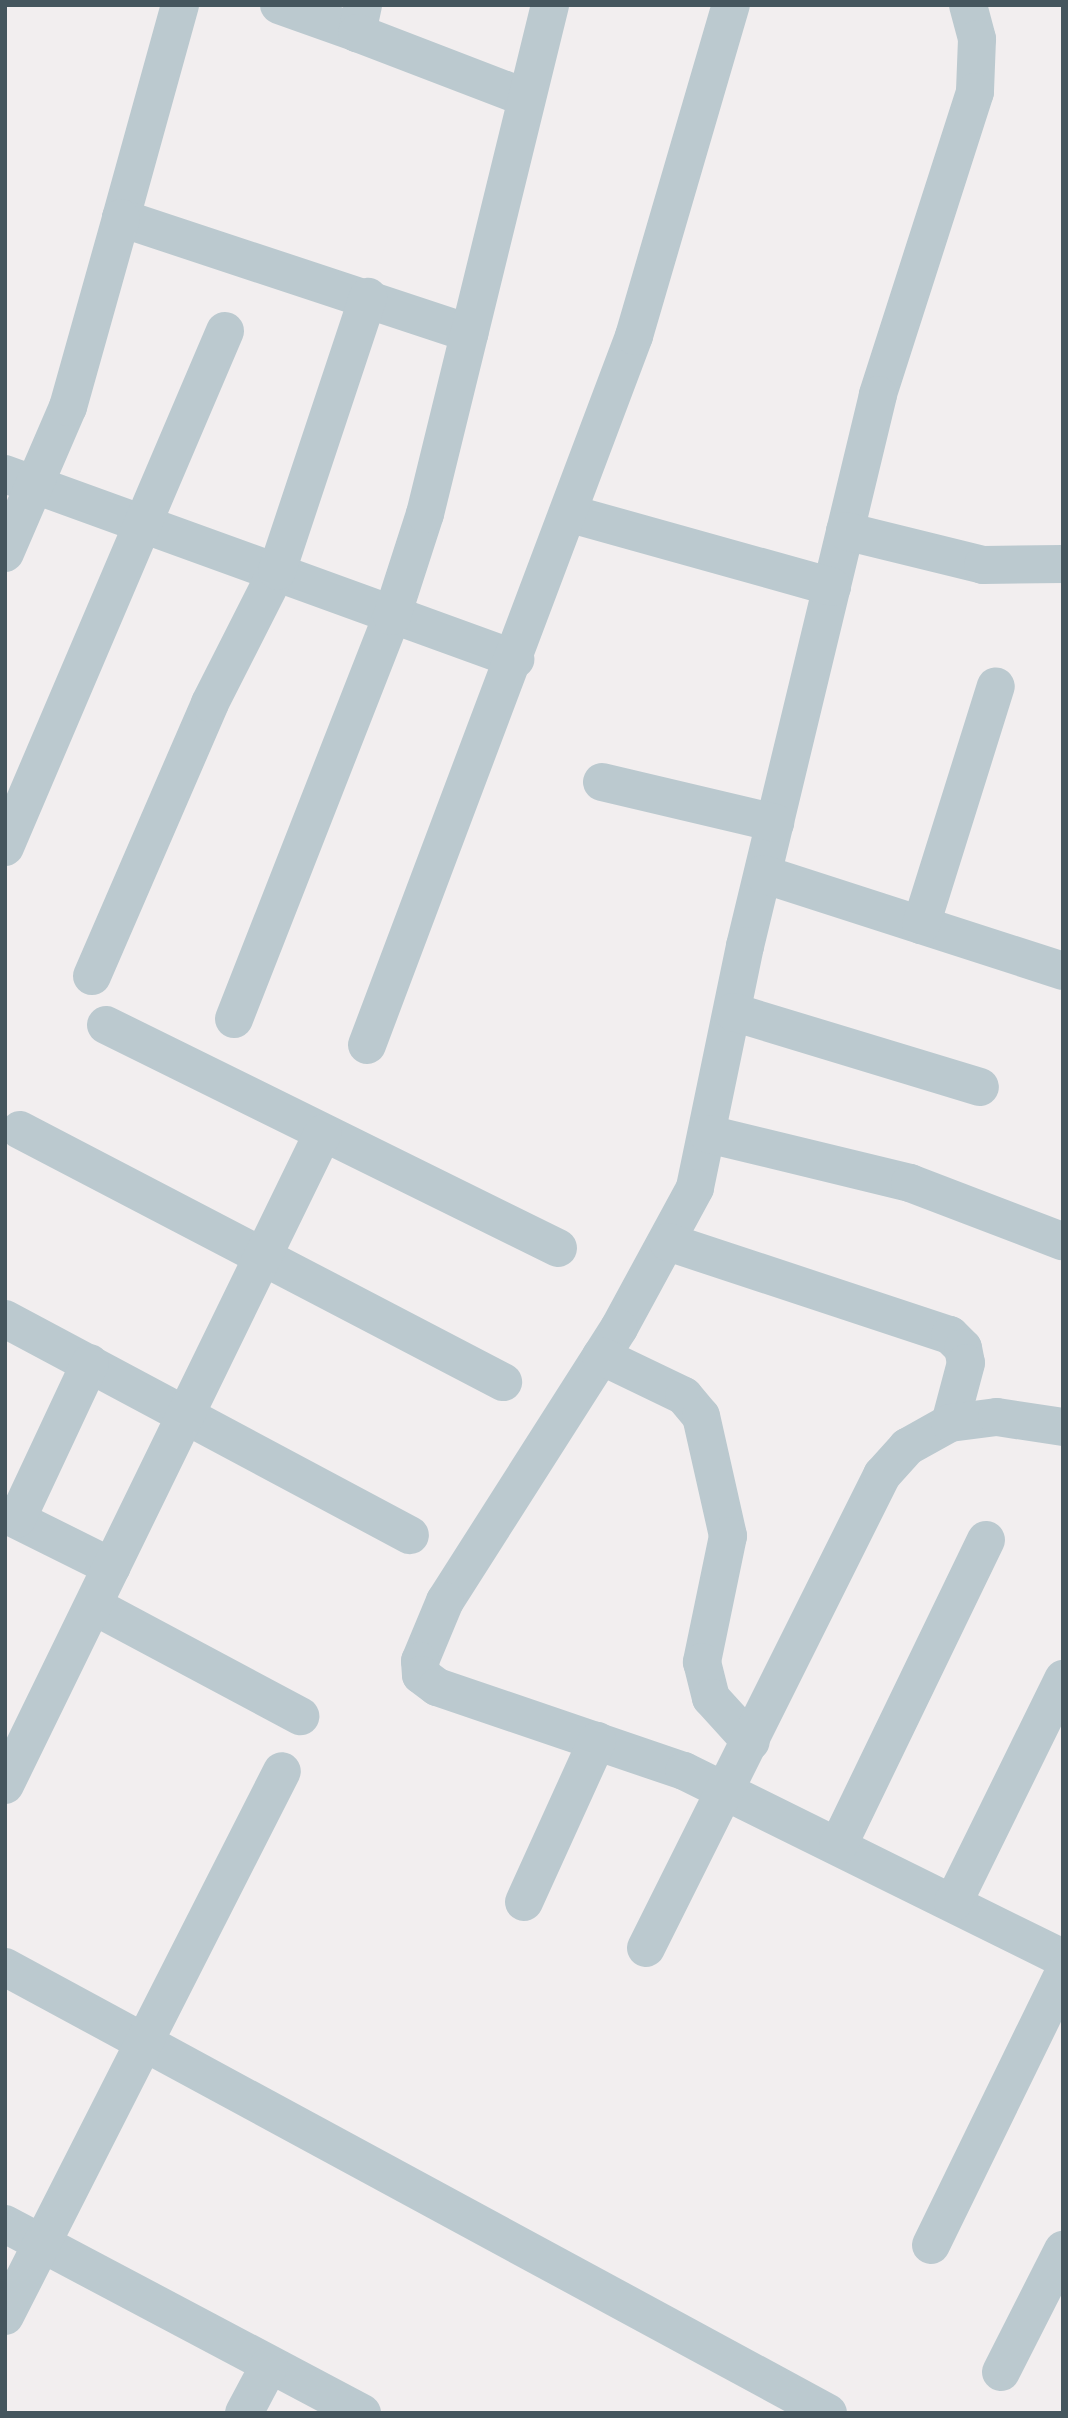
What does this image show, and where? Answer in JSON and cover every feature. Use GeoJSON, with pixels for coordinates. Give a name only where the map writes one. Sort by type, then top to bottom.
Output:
{"type":"FeatureCollection","features":[{"type":"Feature","properties":{"kind":"street"},"geometry":{"type":"LineString","coordinates":[[5,553],[20,480],[68,407],[180,5]]}},
{"type":"Feature","properties":{"kind":"street"},"geometry":{"type":"LineString","coordinates":[[279,5],[360,19],[526,98]]}},
{"type":"Feature","properties":{"kind":"street"},"geometry":{"type":"LineString","coordinates":[[234,1019],[392,616],[448,431],[469,333],[550,5]]}},
{"type":"Feature","properties":{"kind":"street"},"geometry":{"type":"LineString","coordinates":[[367,1045],[571,513],[634,336],[731,5]]}},
{"type":"Feature","properties":{"kind":"street"},"geometry":{"type":"LineString","coordinates":[[968,5],[977,39],[975,92],[877,395],[763,874],[695,1188],[668,1242],[601,1356],[445,1601],[420,1661],[421,1675],[437,1687],[597,1741],[726,1792],[1063,1958]]}},
{"type":"Feature","properties":{"kind":"street"},"geometry":{"type":"LineString","coordinates":[[121,218],[368,297],[469,333]]}},
{"type":"Feature","properties":{"kind":"street"},"geometry":{"type":"LineString","coordinates":[[92,976],[210,703],[277,571],[368,297]]}},
{"type":"Feature","properties":{"kind":"street"},"geometry":{"type":"LineString","coordinates":[[5,847],[225,331]]}},
{"type":"Feature","properties":{"kind":"street"},"geometry":{"type":"LineString","coordinates":[[20,480],[516,659]]}},
{"type":"Feature","properties":{"kind":"street"},"geometry":{"type":"LineString","coordinates":[[571,513],[832,586]]}},
{"type":"Feature","properties":{"kind":"street"},"geometry":{"type":"LineString","coordinates":[[845,531],[983,565],[1063,565]]}},
{"type":"Feature","properties":{"kind":"street"},"geometry":{"type":"LineString","coordinates":[[921,925],[996,686]]}},
{"type":"Feature","properties":{"kind":"street"},"geometry":{"type":"LineString","coordinates":[[601,782],[775,823]]}},
{"type":"Feature","properties":{"kind":"street"},"geometry":{"type":"LineString","coordinates":[[763,874],[1063,971]]}},
{"type":"Feature","properties":{"kind":"street"},"geometry":{"type":"LineString","coordinates":[[733,1012],[980,1087]]}},
{"type":"Feature","properties":{"kind":"street"},"geometry":{"type":"LineString","coordinates":[[106,1025],[558,1248]]}},
{"type":"Feature","properties":{"kind":"street"},"geometry":{"type":"LineString","coordinates":[[20,1130],[503,1382]]}},
{"type":"Feature","properties":{"kind":"street"},"geometry":{"type":"LineString","coordinates":[[5,1785],[15,1737],[94,1606],[190,1415],[323,1133]]}},
{"type":"Feature","properties":{"kind":"street"},"geometry":{"type":"LineString","coordinates":[[708,1134],[910,1183],[1062,1241]]}},
{"type":"Feature","properties":{"kind":"street"},"geometry":{"type":"LineString","coordinates":[[668,1242],[950,1335],[963,1348],[966,1363],[950,1423]]}},
{"type":"Feature","properties":{"kind":"street"},"geometry":{"type":"LineString","coordinates":[[5,1319],[190,1415],[410,1535]]}},
{"type":"Feature","properties":{"kind":"street"},"geometry":{"type":"LineString","coordinates":[[601,1356],[684,1396],[701,1416],[728,1536],[702,1662],[711,1698],[751,1741]]}},
{"type":"Feature","properties":{"kind":"street"},"geometry":{"type":"LineString","coordinates":[[90,1363],[11,1516],[112,1567]]}},
{"type":"Feature","properties":{"kind":"street"},"geometry":{"type":"LineString","coordinates":[[646,1948],[882,1475],[907,1447],[950,1423],[997,1417],[1063,1427]]}},
{"type":"Feature","properties":{"kind":"street"},"geometry":{"type":"LineString","coordinates":[[838,1846],[986,1541]]}},
{"type":"Feature","properties":{"kind":"street"},"geometry":{"type":"LineString","coordinates":[[94,1606],[300,1716]]}},
{"type":"Feature","properties":{"kind":"street"},"geometry":{"type":"LineString","coordinates":[[953,1903],[1063,1679]]}},
{"type":"Feature","properties":{"kind":"street"},"geometry":{"type":"LineString","coordinates":[[524,1902],[597,1741]]}},
{"type":"Feature","properties":{"kind":"street"},"geometry":{"type":"LineString","coordinates":[[5,2316],[282,1771]]}},
{"type":"Feature","properties":{"kind":"street"},"geometry":{"type":"LineString","coordinates":[[5,1967],[828,2413]]}},
{"type":"Feature","properties":{"kind":"street"},"geometry":{"type":"LineString","coordinates":[[932,2245],[1063,1973]]}},
{"type":"Feature","properties":{"kind":"street"},"geometry":{"type":"LineString","coordinates":[[5,2224],[362,2413]]}},
{"type":"Feature","properties":{"kind":"street"},"geometry":{"type":"LineString","coordinates":[[1001,2372],[1063,2250]]}},
{"type":"Feature","properties":{"kind":"street"},"geometry":{"type":"LineString","coordinates":[[244,2413],[269,2366]]}}]}
